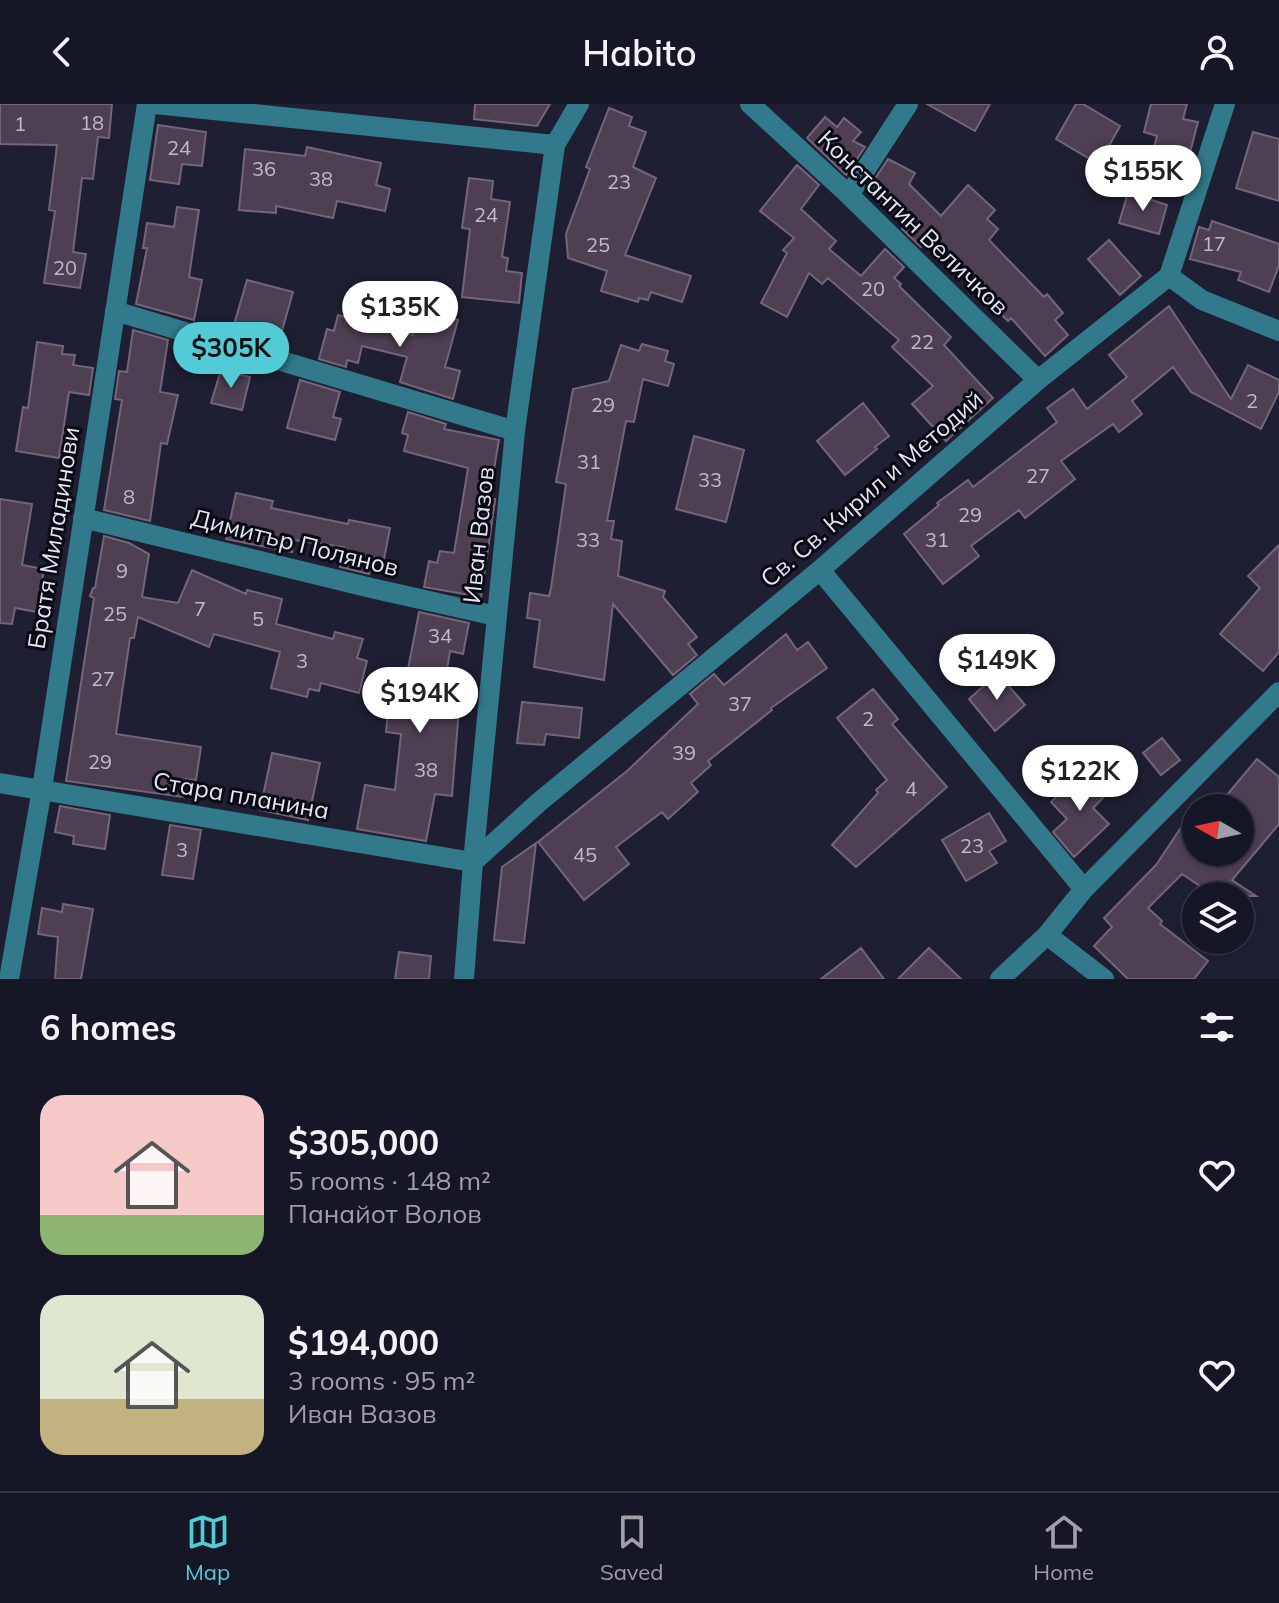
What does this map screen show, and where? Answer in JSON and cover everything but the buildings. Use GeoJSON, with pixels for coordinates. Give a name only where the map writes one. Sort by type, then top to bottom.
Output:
{"type":"FeatureCollection","features":[{"type":"Feature","properties":{"kind":"street","name":"Братя Миладинови"},"geometry":{"type":"LineString","coordinates":[[9,979],[42,789],[147,104]]}},
{"type":"Feature","properties":{"kind":"street"},"geometry":{"type":"LineString","coordinates":[[155,104],[555,145]]}},
{"type":"Feature","properties":{"kind":"street","name":"Иван Вазов"},"geometry":{"type":"LineString","coordinates":[[464,979],[515,431],[555,145],[579,104]]}},
{"type":"Feature","properties":{"kind":"street","name":"Константин Величков"},"geometry":{"type":"LineString","coordinates":[[750,104],[849,195],[1038,380]]}},
{"type":"Feature","properties":{"kind":"street"},"geometry":{"type":"LineString","coordinates":[[849,195],[908,104]]}},
{"type":"Feature","properties":{"kind":"street"},"geometry":{"type":"LineString","coordinates":[[1225,104],[1169,276],[1202,300],[1279,331]]}},
{"type":"Feature","properties":{"kind":"street","name":"Св. Св. Кирил и Методий"},"geometry":{"type":"LineString","coordinates":[[473,862],[538,803],[820,570],[1038,380],[1169,276]]}},
{"type":"Feature","properties":{"kind":"street"},"geometry":{"type":"LineString","coordinates":[[115,311],[515,431]]}},
{"type":"Feature","properties":{"kind":"street","name":"Димитър Полянов"},"geometry":{"type":"LineString","coordinates":[[83,518],[496,616]]}},
{"type":"Feature","properties":{"kind":"street"},"geometry":{"type":"LineString","coordinates":[[820,570],[1084,889]]}},
{"type":"Feature","properties":{"kind":"street"},"geometry":{"type":"LineString","coordinates":[[1000,979],[1047,935],[1084,889],[1279,692]]}},
{"type":"Feature","properties":{"kind":"street","name":"Стара планина"},"geometry":{"type":"LineString","coordinates":[[0,783],[473,862]]}},
{"type":"Feature","properties":{"kind":"street"},"geometry":{"type":"LineString","coordinates":[[1047,935],[1104,979]]}}]}
